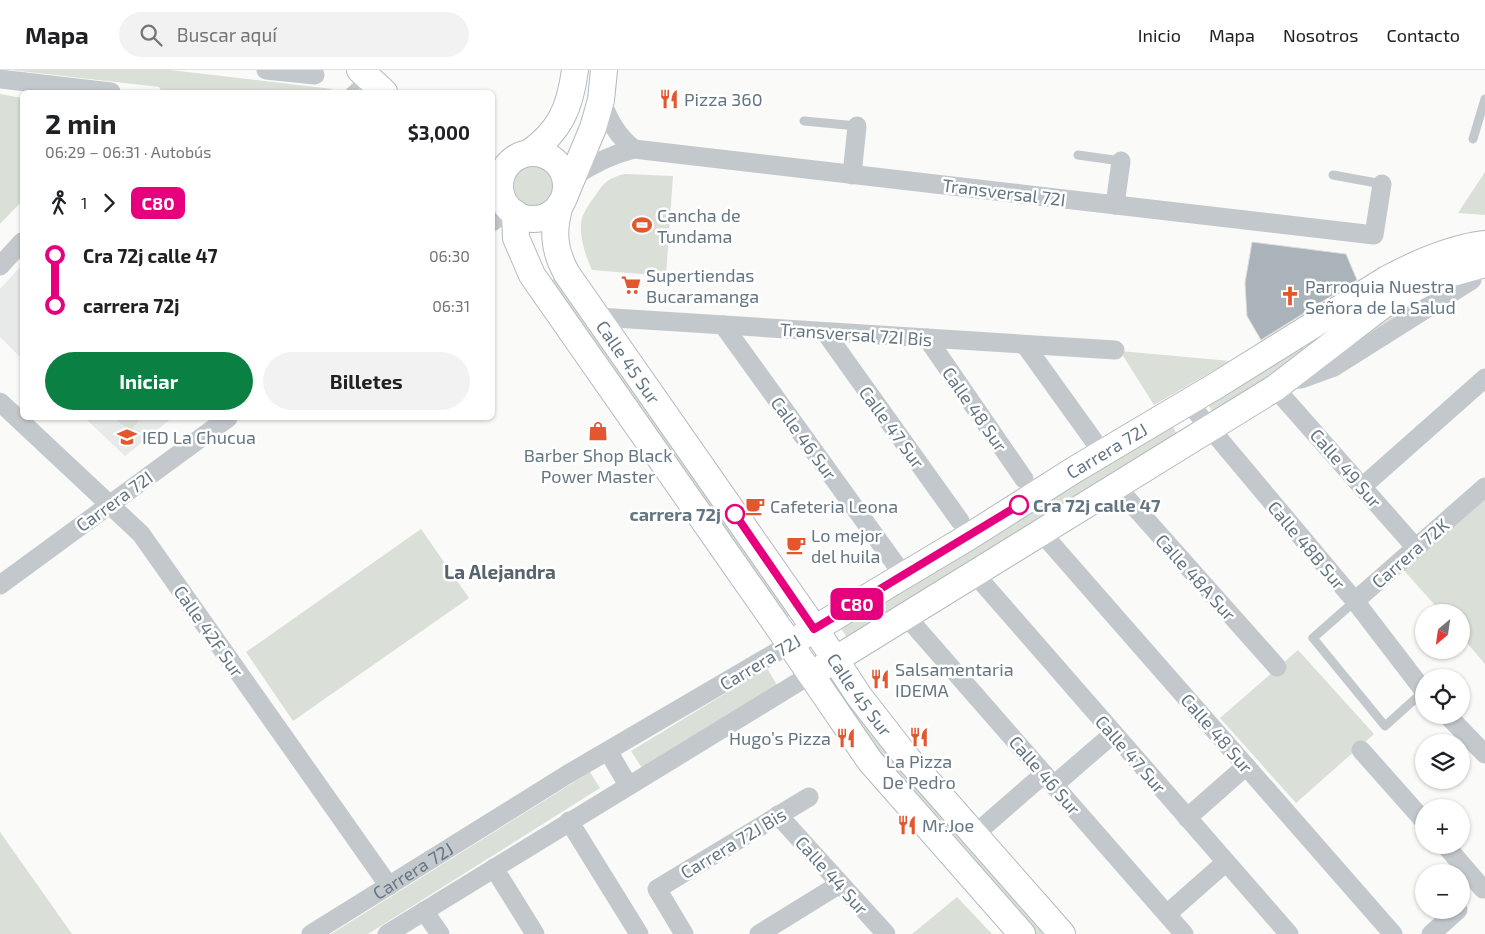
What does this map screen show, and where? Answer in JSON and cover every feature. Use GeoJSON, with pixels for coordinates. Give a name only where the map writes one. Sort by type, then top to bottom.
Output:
{"type":"FeatureCollection","features":[{"type":"Feature","properties":{"kind":"street"},"geometry":{"type":"LineString","coordinates":[[266,70],[312,73]]}},
{"type":"Feature","properties":{"kind":"street"},"geometry":{"type":"LineString","coordinates":[[495,153],[523,155],[540,154],[550,158],[558,165],[565,179],[565,193],[552,212],[544,217],[534,219],[503,208],[500,181],[510,162],[523,155],[545,141],[561,121],[571,92],[575,70]]}},
{"type":"Feature","properties":{"kind":"street","name":"Calle 45 Sur"},"geometry":{"type":"LineString","coordinates":[[604,70],[600,100],[593,128],[556,218],[554,232],[555,247],[560,262],[859,696],[886,732],[1062,934]]}},
{"type":"Feature","properties":{"kind":"street"},"geometry":{"type":"LineString","coordinates":[[0,79],[94,90]]}},
{"type":"Feature","properties":{"kind":"street"},"geometry":{"type":"LineString","coordinates":[[600,100],[617,134],[634,149]]}},
{"type":"Feature","properties":{"kind":"street"},"geometry":{"type":"LineString","coordinates":[[852,175],[857,126]]}},
{"type":"Feature","properties":{"kind":"street","name":"Transversal 72I"},"geometry":{"type":"LineString","coordinates":[[565,193],[603,159],[634,149],[1374,235],[1382,184]]}},
{"type":"Feature","properties":{"kind":"street"},"geometry":{"type":"LineString","coordinates":[[1115,205],[1120,161]]}},
{"type":"Feature","properties":{"kind":"street","name":"Calle 45 Sur"},"geometry":{"type":"LineString","coordinates":[[503,208],[532,275],[870,761],[1022,934]]}},
{"type":"Feature","properties":{"kind":"street"},"geometry":{"type":"LineString","coordinates":[[0,266],[20,244]]}},
{"type":"Feature","properties":{"kind":"street"},"geometry":{"type":"LineString","coordinates":[[1462,268],[1485,244]]}},
{"type":"Feature","properties":{"kind":"street","name":"Carrera 72J"},"geometry":{"type":"LineString","coordinates":[[311,934],[608,750],[904,576],[1387,279],[1409,267],[1462,268]]}},
{"type":"Feature","properties":{"kind":"street","name":"Carrera 72J"},"geometry":{"type":"LineString","coordinates":[[387,934],[1210,429],[1281,384],[1383,305],[1401,294],[1462,268]]}},
{"type":"Feature","properties":{"kind":"street","name":"Transversal 72I Bis"},"geometry":{"type":"LineString","coordinates":[[598,317],[1115,350]]}},
{"type":"Feature","properties":{"kind":"street","name":"Calle 46 Sur"},"geometry":{"type":"LineString","coordinates":[[722,325],[904,576]]}},
{"type":"Feature","properties":{"kind":"street","name":"Calle 47 Sur"},"geometry":{"type":"LineString","coordinates":[[824,332],[960,522]]}},
{"type":"Feature","properties":{"kind":"street","name":"Calle 48 Sur"},"geometry":{"type":"LineString","coordinates":[[926,338],[1024,479]]}},
{"type":"Feature","properties":{"kind":"street"},"geometry":{"type":"LineString","coordinates":[[1025,345],[1094,441]]}},
{"type":"Feature","properties":{"kind":"street"},"geometry":{"type":"LineString","coordinates":[[1362,486],[1485,378]]}},
{"type":"Feature","properties":{"kind":"street","name":"Calle 49 Sur"},"geometry":{"type":"LineString","coordinates":[[1281,384],[1362,486],[1416,548]]}},
{"type":"Feature","properties":{"kind":"street","name":"Calle 42F Sur"},"geometry":{"type":"LineString","coordinates":[[0,402],[141,534],[389,886]]}},
{"type":"Feature","properties":{"kind":"street","name":"Calle 48B Sur"},"geometry":{"type":"LineString","coordinates":[[1188,402],[1355,601],[1415,679]]}},
{"type":"Feature","properties":{"kind":"street","name":"Carrera 72I"},"geometry":{"type":"LineString","coordinates":[[0,585],[225,420]]}},
{"type":"Feature","properties":{"kind":"street","name":"Calle 48A Sur"},"geometry":{"type":"LineString","coordinates":[[1116,486],[1277,667]]}},
{"type":"Feature","properties":{"kind":"street","name":"Carrera 72K"},"geometry":{"type":"LineString","coordinates":[[1355,601],[1485,487]]}},
{"type":"Feature","properties":{"kind":"street","name":"Calle 48 Sur"},"geometry":{"type":"LineString","coordinates":[[1041,532],[1394,934]]}},
{"type":"Feature","properties":{"kind":"street","name":"Calle 47 Sur"},"geometry":{"type":"LineString","coordinates":[[974,573],[1289,934]]}},
{"type":"Feature","properties":{"kind":"street","name":"Calle 46 Sur"},"geometry":{"type":"LineString","coordinates":[[906,616],[1049,779],[1174,927]]}},
{"type":"Feature","properties":{"kind":"street"},"geometry":{"type":"LineString","coordinates":[[1456,724],[1485,754]]}},
{"type":"Feature","properties":{"kind":"street"},"geometry":{"type":"LineString","coordinates":[[974,835],[1113,734]]}},
{"type":"Feature","properties":{"kind":"street"},"geometry":{"type":"LineString","coordinates":[[608,750],[628,785]]}},
{"type":"Feature","properties":{"kind":"street"},"geometry":{"type":"LineString","coordinates":[[1361,750],[1415,811]]}},
{"type":"Feature","properties":{"kind":"street"},"geometry":{"type":"LineString","coordinates":[[1187,818],[1246,766]]}},
{"type":"Feature","properties":{"kind":"street","name":"Carrera 72J Bis"},"geometry":{"type":"LineString","coordinates":[[684,934],[657,889],[809,797]]}},
{"type":"Feature","properties":{"kind":"street","name":"Calle 44 Sur"},"geometry":{"type":"LineString","coordinates":[[778,815],[886,934]]}},
{"type":"Feature","properties":{"kind":"street"},"geometry":{"type":"LineString","coordinates":[[569,821],[639,934]]}},
{"type":"Feature","properties":{"kind":"street"},"geometry":{"type":"LineString","coordinates":[[1452,854],[1484,888],[1470,900]]}},
{"type":"Feature","properties":{"kind":"street"},"geometry":{"type":"LineString","coordinates":[[1174,927],[1226,862]]}},
{"type":"Feature","properties":{"kind":"street"},"geometry":{"type":"LineString","coordinates":[[494,868],[535,934]]}},
{"type":"Feature","properties":{"kind":"street"},"geometry":{"type":"LineString","coordinates":[[760,934],[840,884]]}},
{"type":"Feature","properties":{"kind":"street"},"geometry":{"type":"LineString","coordinates":[[424,911],[440,934]]}},
{"type":"Feature","properties":{"kind":"street"},"geometry":{"type":"LineString","coordinates":[[1431,934],[1448,919]]}},
{"type":"Feature","properties":{"kind":"lane"},"geometry":{"type":"LineString","coordinates":[[1473,139],[1485,99]]}},
{"type":"Feature","properties":{"kind":"lane"},"geometry":{"type":"LineString","coordinates":[[804,122],[857,126]]}},
{"type":"Feature","properties":{"kind":"lane"},"geometry":{"type":"LineString","coordinates":[[1078,155],[1120,161]]}},
{"type":"Feature","properties":{"kind":"lane"},"geometry":{"type":"LineString","coordinates":[[1333,175],[1382,184]]}},
{"type":"Feature","properties":{"kind":"lane","name":"Carrera 72K"},"geometry":{"type":"LineString","coordinates":[[1355,601],[1313,638],[1385,726],[1415,699]]}},
{"type":"Feature","properties":{"kind":"shaded area"},"geometry":{"type":"Polygon","coordinates":[[[11,70],[170,70],[332,89],[161,90],[159,87],[11,70]]]}},
{"type":"Feature","properties":{"kind":"shaded area"},"geometry":{"type":"Polygon","coordinates":[[[0,94],[20,98],[20,203],[0,224],[0,94]]]}},
{"type":"Feature","properties":{"kind":"shaded area"},"geometry":{"type":"Polygon","coordinates":[[[534,166],[548,172],[554,186],[548,200],[534,206],[520,200],[514,186],[520,172],[534,166]]]}},
{"type":"Feature","properties":{"kind":"shaded area"},"geometry":{"type":"Polygon","coordinates":[[[1485,172],[1485,215],[1458,213],[1485,172]]]}},
{"type":"Feature","properties":{"kind":"shaded area"},"geometry":{"type":"Polygon","coordinates":[[[625,174],[673,176],[666,276],[592,270],[589,264],[581,234],[584,213],[604,184],[615,177],[625,174]]]}},
{"type":"Feature","properties":{"kind":"shaded area"},"geometry":{"type":"Polygon","coordinates":[[[20,267],[20,357],[0,337],[0,289],[20,267]]]}},
{"type":"Feature","properties":{"kind":"shaded area"},"geometry":{"type":"Polygon","coordinates":[[[556,277],[794,612],[784,619],[546,284],[556,277]]]}},
{"type":"Feature","properties":{"kind":"shaded area"},"geometry":{"type":"Polygon","coordinates":[[[1446,287],[1350,348],[1396,311],[1446,287]]]}},
{"type":"Feature","properties":{"kind":"shaded area"},"geometry":{"type":"Polygon","coordinates":[[[1302,347],[1307,352],[1217,418],[1207,403],[1302,347]]]}},
{"type":"Feature","properties":{"kind":"shaded area"},"geometry":{"type":"Polygon","coordinates":[[[1120,351],[1230,361],[1154,405],[1120,351]]]}},
{"type":"Feature","properties":{"kind":"shaded area","name":"IED La Chucua"},"geometry":{"type":"Polygon","coordinates":[[[87,420],[170,420],[125,456],[87,420]]]}},
{"type":"Feature","properties":{"kind":"shaded area"},"geometry":{"type":"Polygon","coordinates":[[[116,420],[139,420],[130,431],[116,420]]]}},
{"type":"Feature","properties":{"kind":"shaded area"},"geometry":{"type":"Polygon","coordinates":[[[1171,423],[1178,436],[848,639],[840,627],[1171,423]]]}},
{"type":"Feature","properties":{"kind":"shaded area"},"geometry":{"type":"Polygon","coordinates":[[[1485,491],[1485,664],[1470,646],[1470,604],[1434,604],[1400,566],[1485,491]]]}},
{"type":"Feature","properties":{"kind":"shaded area"},"geometry":{"type":"Polygon","coordinates":[[[421,529],[469,598],[293,721],[246,652],[421,529]]]}},
{"type":"Feature","properties":{"kind":"shaded area"},"geometry":{"type":"Polygon","coordinates":[[[1298,650],[1374,734],[1296,803],[1220,718],[1298,650]]]}},
{"type":"Feature","properties":{"kind":"shaded area"},"geometry":{"type":"Polygon","coordinates":[[[767,668],[777,685],[642,768],[631,751],[767,668]]]}},
{"type":"Feature","properties":{"kind":"shaded area"},"geometry":{"type":"Polygon","coordinates":[[[834,678],[1047,934],[1033,934],[867,738],[826,682],[834,678]]]}},
{"type":"Feature","properties":{"kind":"shaded area"},"geometry":{"type":"Polygon","coordinates":[[[590,772],[600,788],[368,934],[331,934],[590,772]]]}},
{"type":"Feature","properties":{"kind":"shaded area"},"geometry":{"type":"Polygon","coordinates":[[[0,832],[72,934],[0,934],[0,832]]]}},
{"type":"Feature","properties":{"kind":"shaded area"},"geometry":{"type":"Polygon","coordinates":[[[957,897],[992,934],[912,934],[957,897]]]}},
{"type":"Feature","properties":{"kind":"building","name":"Parroquia Nuestra Señora de la Salud"},"geometry":{"type":"Polygon","coordinates":[[[1252,242],[1346,254],[1357,280],[1261,340],[1247,316],[1245,283],[1252,242]]]}},
{"type":"Feature","properties":{"kind":"bus line","name":"C80"},"geometry":{"type":"LineString","coordinates":[[735,514],[814,629],[1019,505]]}},
{"type":"Feature","properties":{"kind":"place","name":"Pizza 360"},"geometry":{"type":"Point","coordinates":[669,99]}},
{"type":"Feature","properties":{"kind":"place","name":"Cancha de Tundama"},"geometry":{"type":"Point","coordinates":[642,225]}},
{"type":"Feature","properties":{"kind":"place","name":"Supertiendas Bucaramanga"},"geometry":{"type":"Point","coordinates":[631,285]}},
{"type":"Feature","properties":{"kind":"place","name":"Parroquia Nuestra Señora de la Salud"},"geometry":{"type":"Point","coordinates":[1290,296]}},
{"type":"Feature","properties":{"kind":"place","name":"Barber Shop Black Power Master"},"geometry":{"type":"Point","coordinates":[598,431]}},
{"type":"Feature","properties":{"kind":"place","name":"IED La Chucua"},"geometry":{"type":"Point","coordinates":[127,437]}},
{"type":"Feature","properties":{"kind":"place","name":"Cra 72j calle 47"},"geometry":{"type":"Point","coordinates":[1019,505]}},
{"type":"Feature","properties":{"kind":"place","name":"Cafeteria Leona"},"geometry":{"type":"Point","coordinates":[755,506]}},
{"type":"Feature","properties":{"kind":"place","name":"carrera 72j"},"geometry":{"type":"Point","coordinates":[735,514]}},
{"type":"Feature","properties":{"kind":"place","name":"Lo mejor del huila"},"geometry":{"type":"Point","coordinates":[796,545]}},
{"type":"Feature","properties":{"kind":"place","name":"Salsamentaria IDEMA"},"geometry":{"type":"Point","coordinates":[880,679]}},
{"type":"Feature","properties":{"kind":"place","name":"La Pizza De Pedro"},"geometry":{"type":"Point","coordinates":[919,737]}},
{"type":"Feature","properties":{"kind":"place","name":"Hugo’s Pizza"},"geometry":{"type":"Point","coordinates":[846,738]}},
{"type":"Feature","properties":{"kind":"place","name":"Mr.Joe"},"geometry":{"type":"Point","coordinates":[907,825]}},
{"type":"Feature","properties":{"kind":"district","name":"La Alejandra"},"geometry":{"type":"Point","coordinates":[500,571]}}]}
